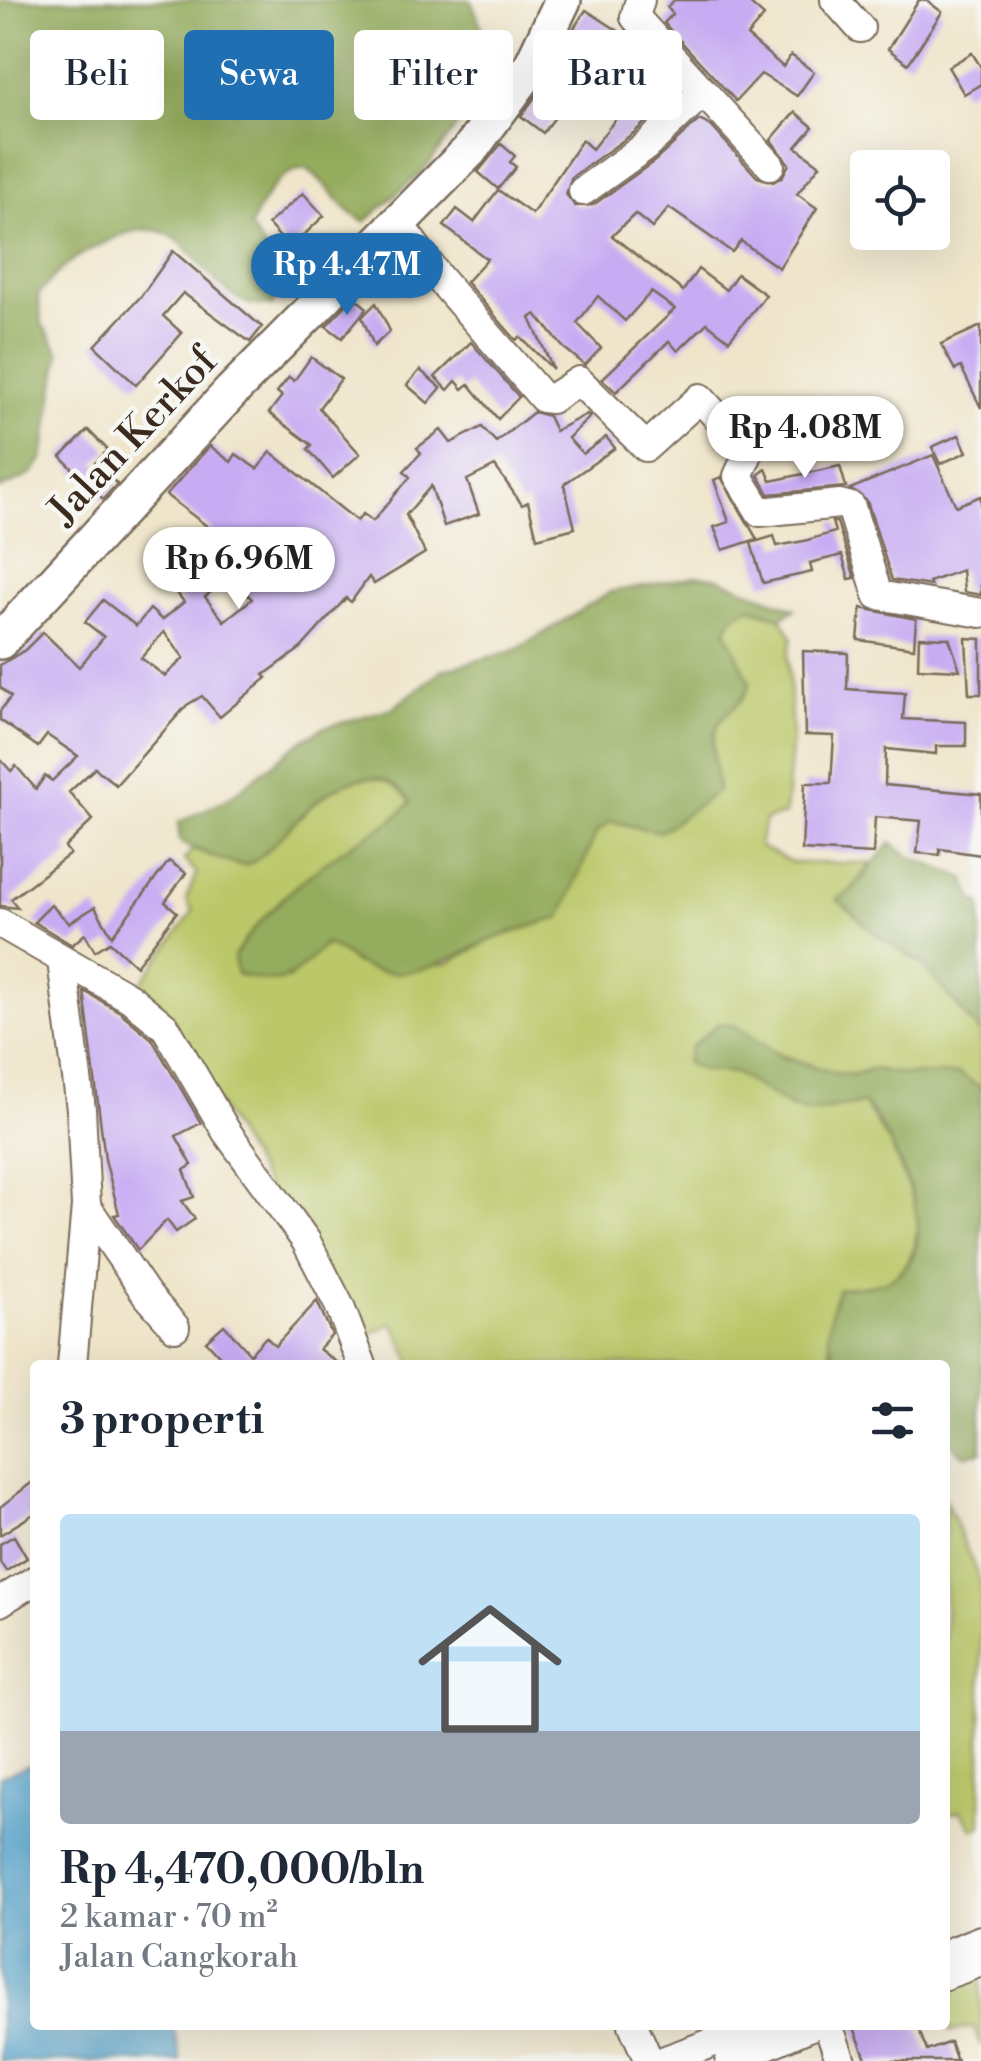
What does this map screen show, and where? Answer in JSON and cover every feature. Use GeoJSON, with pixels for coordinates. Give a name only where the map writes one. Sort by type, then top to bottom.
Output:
{"type":"FeatureCollection","features":[{"type":"Feature","properties":{"kind":"main road","name":"Jalan Kerkof"},"geometry":{"type":"LineString","coordinates":[[0,641],[287,334],[468,151],[521,81],[563,0]]}},
{"type":"Feature","properties":{"kind":"street"},"geometry":{"type":"LineString","coordinates":[[640,0],[635,17],[770,165]]}},
{"type":"Feature","properties":{"kind":"street"},"geometry":{"type":"LineString","coordinates":[[835,0],[860,28]]}},
{"type":"Feature","properties":{"kind":"street"},"geometry":{"type":"LineString","coordinates":[[583,192],[646,146],[702,93]]}},
{"type":"Feature","properties":{"kind":"street"},"geometry":{"type":"LineString","coordinates":[[399,224],[439,278],[543,398],[551,399],[579,381],[646,446],[700,398],[749,452],[738,476],[760,512],[840,504],[850,507],[878,594],[981,613]]}},
{"type":"Feature","properties":{"kind":"street"},"geometry":{"type":"LineString","coordinates":[[0,923],[130,998],[166,1028],[226,1131],[306,1241],[340,1307],[360,1360]]}},
{"type":"Feature","properties":{"kind":"street"},"geometry":{"type":"LineString","coordinates":[[62,961],[81,1109],[86,1206],[72,1360]]}},
{"type":"Feature","properties":{"kind":"street"},"geometry":{"type":"LineString","coordinates":[[86,1206],[147,1296],[175,1326]]}},
{"type":"Feature","properties":{"kind":"street"},"geometry":{"type":"LineString","coordinates":[[0,1602],[30,1583]]}},
{"type":"Feature","properties":{"kind":"street"},"geometry":{"type":"LineString","coordinates":[[950,1952],[981,1940]]}},
{"type":"Feature","properties":{"kind":"street"},"geometry":{"type":"LineString","coordinates":[[950,1973],[981,1962]]}},
{"type":"Feature","properties":{"kind":"street"},"geometry":{"type":"LineString","coordinates":[[635,2030],[648,2061]]}},
{"type":"Feature","properties":{"kind":"street"},"geometry":{"type":"LineString","coordinates":[[663,2061],[747,2030]]}},
{"type":"Feature","properties":{"kind":"street"},"geometry":{"type":"LineString","coordinates":[[736,2060],[802,2030]]}},
{"type":"Feature","properties":{"kind":"street"},"geometry":{"type":"LineString","coordinates":[[830,2030],[841,2061]]}},
{"type":"Feature","properties":{"kind":"green space"},"geometry":{"type":"Polygon","coordinates":[[[0,0],[471,0],[485,30],[354,30],[354,120],[461,120],[427,167],[365,222],[306,168],[295,170],[278,182],[250,227],[281,273],[283,281],[272,306],[242,301],[224,289],[184,246],[155,230],[135,231],[110,240],[62,269],[38,295],[42,324],[60,353],[43,458],[32,474],[0,489],[0,0]]]}},
{"type":"Feature","properties":{"kind":"green space"},"geometry":{"type":"Polygon","coordinates":[[[697,576],[715,577],[795,609],[781,618],[750,607],[734,616],[726,630],[750,683],[742,700],[721,720],[714,735],[718,791],[660,832],[611,821],[596,833],[561,917],[501,936],[436,965],[406,972],[373,970],[326,944],[287,977],[267,981],[237,974],[234,957],[272,909],[321,866],[392,820],[411,802],[382,779],[359,779],[340,786],[306,811],[265,852],[244,865],[222,860],[180,841],[178,823],[229,798],[323,728],[393,708],[443,670],[516,650],[611,592],[697,576]]]}},
{"type":"Feature","properties":{"kind":"green space"},"geometry":{"type":"Polygon","coordinates":[[[750,607],[781,618],[792,637],[788,656],[792,735],[785,815],[765,820],[759,846],[793,863],[871,863],[850,892],[838,898],[876,934],[922,964],[981,1034],[981,1088],[959,1074],[907,1075],[872,1069],[853,1075],[835,1073],[766,1050],[735,1027],[702,1070],[735,1073],[810,1112],[863,1103],[892,1147],[919,1214],[914,1250],[829,1348],[837,1360],[411,1360],[393,1323],[357,1341],[162,1008],[141,983],[193,912],[186,899],[197,873],[184,860],[193,849],[239,865],[254,861],[321,797],[359,779],[382,779],[395,785],[412,802],[388,827],[354,843],[287,980],[326,944],[342,950],[354,963],[447,964],[493,939],[560,917],[596,832],[611,821],[643,829],[718,791],[714,735],[721,720],[742,700],[750,683],[726,630],[734,616],[750,607]]]}},
{"type":"Feature","properties":{"kind":"green space"},"geometry":{"type":"Polygon","coordinates":[[[891,843],[911,857],[964,878],[975,902],[981,903],[981,1034],[922,964],[876,934],[837,899],[850,892],[891,843]]]}},
{"type":"Feature","properties":{"kind":"green space"},"geometry":{"type":"Polygon","coordinates":[[[719,1023],[735,1026],[782,1057],[835,1073],[853,1075],[872,1069],[907,1075],[959,1074],[981,1088],[981,1452],[964,1455],[950,1443],[950,1360],[838,1360],[831,1345],[829,1319],[838,1289],[892,1278],[909,1263],[916,1244],[913,1199],[875,1116],[863,1103],[810,1112],[792,1108],[735,1073],[702,1070],[686,1063],[691,1047],[719,1023]]]}},
{"type":"Feature","properties":{"kind":"green space"},"geometry":{"type":"Polygon","coordinates":[[[950,1511],[981,1583],[981,1827],[973,1829],[961,1811],[950,1813],[950,1511]]]}},
{"type":"Feature","properties":{"kind":"green space"},"geometry":{"type":"Polygon","coordinates":[[[981,1977],[981,2046],[973,2027],[950,2032],[950,1986],[981,1977]]]}},
{"type":"Feature","properties":{"kind":"water"},"geometry":{"type":"Polygon","coordinates":[[[30,1765],[30,2030],[174,2030],[181,2061],[0,2061],[0,1776],[30,1765]]]}},
{"type":"Feature","properties":{"kind":"building"},"geometry":{"type":"Polygon","coordinates":[[[675,0],[746,0],[764,16],[747,36],[783,67],[791,55],[814,72],[797,96],[761,74],[736,101],[682,42],[682,30],[670,30],[664,23],[673,14],[667,7],[675,0]]]}},
{"type":"Feature","properties":{"kind":"building"},"geometry":{"type":"Polygon","coordinates":[[[919,0],[926,0],[942,12],[908,64],[888,49],[919,0]]]}},
{"type":"Feature","properties":{"kind":"building"},"geometry":{"type":"Polygon","coordinates":[[[586,10],[617,30],[573,30],[586,10]]]}},
{"type":"Feature","properties":{"kind":"building"},"geometry":{"type":"Polygon","coordinates":[[[972,53],[981,67],[981,84],[964,94],[948,67],[972,53]]]}},
{"type":"Feature","properties":{"kind":"building"},"geometry":{"type":"Polygon","coordinates":[[[533,100],[533,120],[553,120],[543,133],[521,116],[533,100]]]}},
{"type":"Feature","properties":{"kind":"building"},"geometry":{"type":"Polygon","coordinates":[[[795,112],[813,127],[796,147],[820,165],[797,194],[817,208],[779,268],[741,241],[732,252],[669,208],[652,228],[635,214],[612,236],[683,291],[698,269],[726,290],[737,274],[766,295],[729,340],[707,323],[678,351],[669,341],[616,392],[602,379],[675,309],[651,292],[625,321],[598,296],[577,323],[601,348],[585,365],[563,347],[536,314],[530,318],[553,369],[520,337],[516,340],[466,282],[487,259],[444,226],[457,209],[474,222],[498,190],[532,214],[582,140],[592,149],[615,120],[648,120],[572,177],[566,194],[575,206],[593,205],[656,160],[699,120],[711,126],[757,177],[773,182],[782,177],[789,164],[771,140],[795,112]]]}},
{"type":"Feature","properties":{"kind":"building"},"geometry":{"type":"Polygon","coordinates":[[[501,144],[515,156],[510,162],[516,167],[498,189],[478,172],[501,144]]]}},
{"type":"Feature","properties":{"kind":"building"},"geometry":{"type":"Polygon","coordinates":[[[303,193],[324,216],[290,248],[268,224],[303,193]]]}},
{"type":"Feature","properties":{"kind":"building"},"geometry":{"type":"Polygon","coordinates":[[[173,251],[262,327],[250,342],[183,293],[163,316],[182,333],[136,385],[95,346],[142,295],[173,251]]]}},
{"type":"Feature","properties":{"kind":"building"},"geometry":{"type":"Polygon","coordinates":[[[354,297],[367,308],[342,338],[326,326],[354,297]]]}},
{"type":"Feature","properties":{"kind":"building"},"geometry":{"type":"Polygon","coordinates":[[[376,303],[390,331],[374,346],[362,317],[376,303]]]}},
{"type":"Feature","properties":{"kind":"building"},"geometry":{"type":"Polygon","coordinates":[[[981,326],[981,408],[961,367],[955,370],[941,344],[981,326]]]}},
{"type":"Feature","properties":{"kind":"building"},"geometry":{"type":"Polygon","coordinates":[[[471,342],[519,397],[498,419],[469,384],[463,389],[456,381],[448,390],[435,377],[471,342]]]}},
{"type":"Feature","properties":{"kind":"building"},"geometry":{"type":"Polygon","coordinates":[[[311,357],[341,379],[319,408],[360,454],[333,478],[308,449],[312,445],[269,413],[282,396],[277,392],[289,377],[294,381],[311,357]]]}},
{"type":"Feature","properties":{"kind":"building"},"geometry":{"type":"Polygon","coordinates":[[[420,370],[441,388],[428,403],[407,385],[420,370]]]}},
{"type":"Feature","properties":{"kind":"building"},"geometry":{"type":"Polygon","coordinates":[[[534,412],[548,416],[555,431],[587,414],[590,417],[568,438],[583,454],[606,437],[615,448],[564,484],[575,528],[537,538],[528,502],[522,505],[495,466],[467,480],[479,514],[444,526],[431,486],[406,515],[425,553],[374,584],[369,577],[351,602],[346,598],[301,648],[264,675],[267,678],[220,717],[202,696],[187,705],[116,785],[95,768],[69,792],[93,820],[65,847],[70,854],[11,899],[18,908],[0,906],[0,759],[11,771],[16,766],[36,789],[45,776],[52,781],[78,756],[47,735],[38,747],[0,720],[0,711],[11,697],[0,687],[0,665],[25,650],[43,632],[79,667],[104,637],[85,622],[103,600],[136,626],[150,609],[162,620],[184,602],[177,593],[195,579],[178,560],[212,530],[166,495],[210,446],[231,462],[236,454],[257,469],[271,452],[357,521],[363,514],[373,521],[410,477],[404,471],[421,453],[417,448],[441,430],[451,443],[482,427],[496,442],[534,412]],[[229,576],[205,597],[224,621],[252,599],[229,576]],[[164,632],[141,658],[165,676],[184,658],[164,632]]]}},
{"type":"Feature","properties":{"kind":"building"},"geometry":{"type":"Polygon","coordinates":[[[88,430],[108,450],[95,463],[117,484],[103,499],[61,457],[88,430]]]}},
{"type":"Feature","properties":{"kind":"building"},"geometry":{"type":"Polygon","coordinates":[[[959,435],[967,452],[940,464],[932,447],[959,435]]]}},
{"type":"Feature","properties":{"kind":"building"},"geometry":{"type":"Polygon","coordinates":[[[933,455],[956,506],[981,496],[981,595],[964,592],[962,570],[929,582],[931,586],[892,580],[867,501],[850,489],[933,455]]]}},
{"type":"Feature","properties":{"kind":"building"},"geometry":{"type":"Polygon","coordinates":[[[840,466],[846,487],[769,494],[758,475],[766,469],[771,481],[840,466]]]}},
{"type":"Feature","properties":{"kind":"building"},"geometry":{"type":"Polygon","coordinates":[[[721,477],[757,539],[723,550],[714,527],[729,522],[714,480],[721,477]]]}},
{"type":"Feature","properties":{"kind":"building"},"geometry":{"type":"Polygon","coordinates":[[[832,522],[837,522],[855,578],[849,579],[842,555],[810,563],[812,572],[763,583],[751,543],[774,536],[777,546],[804,541],[835,532],[832,522]]]}},
{"type":"Feature","properties":{"kind":"building"},"geometry":{"type":"Polygon","coordinates":[[[861,608],[916,619],[914,648],[858,640],[861,608]]]}},
{"type":"Feature","properties":{"kind":"building"},"geometry":{"type":"Polygon","coordinates":[[[919,637],[949,638],[960,670],[918,668],[919,637]]]}},
{"type":"Feature","properties":{"kind":"building"},"geometry":{"type":"Polygon","coordinates":[[[966,638],[981,639],[981,694],[969,694],[966,638]]]}},
{"type":"Feature","properties":{"kind":"building"},"geometry":{"type":"Polygon","coordinates":[[[803,651],[848,653],[847,689],[905,693],[903,719],[966,722],[966,746],[936,746],[936,754],[886,749],[885,785],[981,794],[981,855],[940,849],[940,855],[917,853],[921,821],[875,817],[873,854],[802,850],[805,783],[831,783],[834,736],[805,735],[803,651]]]}},
{"type":"Feature","properties":{"kind":"building"},"geometry":{"type":"Polygon","coordinates":[[[169,861],[186,873],[165,902],[177,912],[136,966],[110,942],[95,951],[85,934],[72,945],[34,922],[51,905],[69,923],[95,907],[112,936],[169,861]]]}},
{"type":"Feature","properties":{"kind":"building"},"geometry":{"type":"Polygon","coordinates":[[[84,991],[120,1012],[152,1039],[201,1123],[176,1136],[192,1165],[184,1170],[194,1197],[182,1201],[195,1219],[176,1232],[167,1220],[138,1250],[114,1215],[119,1214],[105,1159],[84,991]]]}},
{"type":"Feature","properties":{"kind":"building"},"geometry":{"type":"Polygon","coordinates":[[[317,1301],[332,1335],[319,1349],[333,1360],[223,1360],[206,1341],[224,1325],[250,1354],[266,1337],[275,1346],[317,1301]]]}},
{"type":"Feature","properties":{"kind":"building"},"geometry":{"type":"Polygon","coordinates":[[[30,1484],[30,1516],[0,1535],[0,1507],[30,1484]]]}},
{"type":"Feature","properties":{"kind":"building"},"geometry":{"type":"Polygon","coordinates":[[[14,1536],[27,1558],[6,1571],[0,1562],[0,1544],[14,1536]]]}},
{"type":"Feature","properties":{"kind":"building"},"geometry":{"type":"Polygon","coordinates":[[[855,2030],[919,2030],[927,2051],[950,2042],[957,2061],[867,2061],[855,2030]]]}}]}
